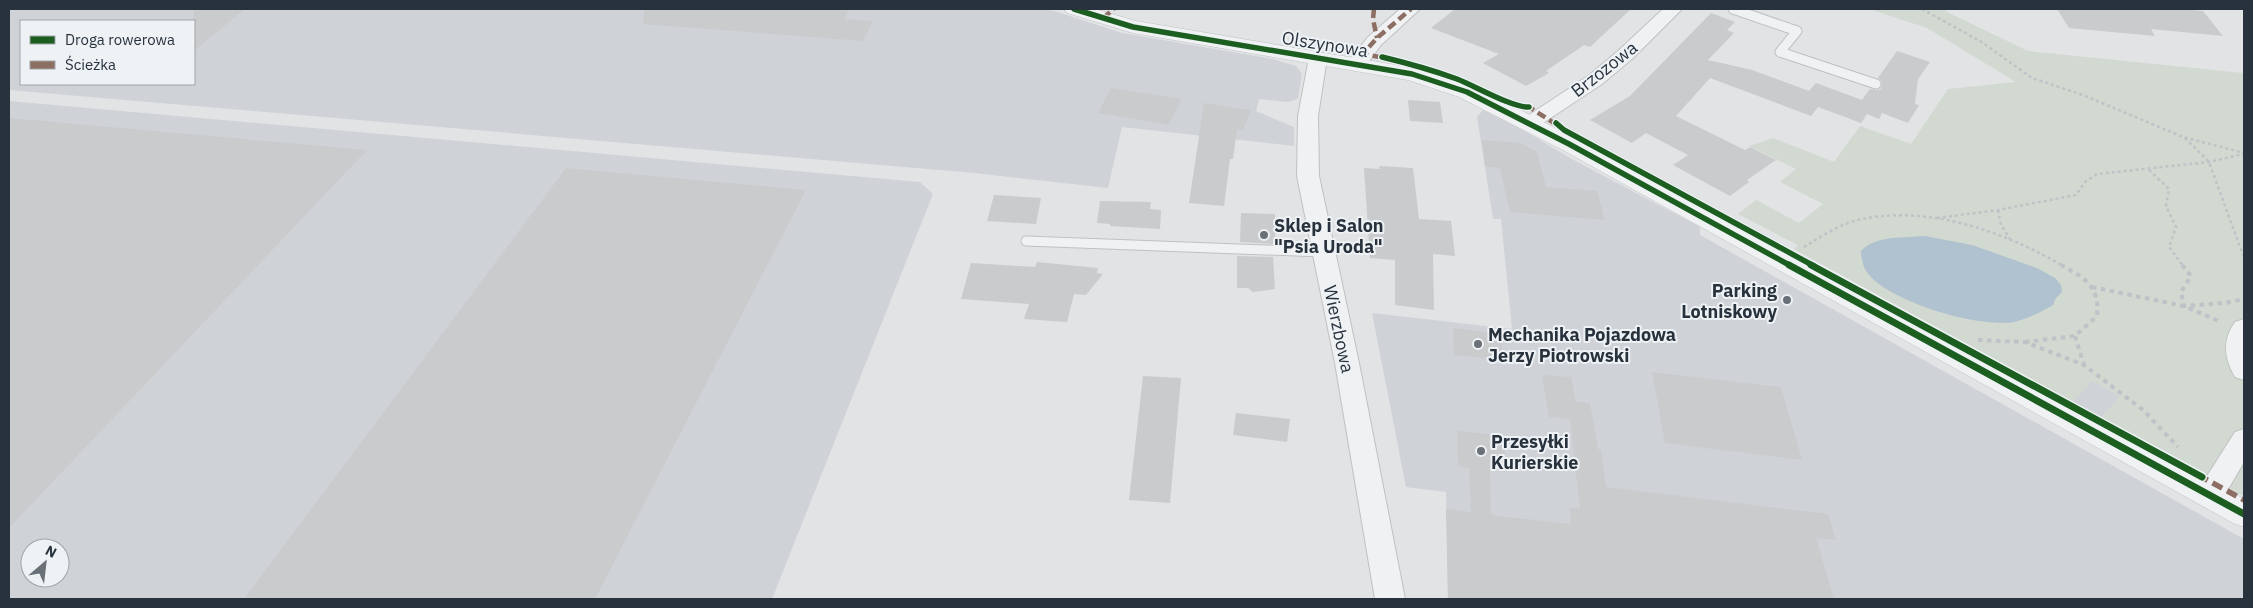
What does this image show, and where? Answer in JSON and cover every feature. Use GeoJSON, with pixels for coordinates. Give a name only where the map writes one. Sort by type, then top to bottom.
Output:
{"type":"FeatureCollection","features":[{"type":"Feature","properties":{"kind":"street","name":"Olszynowa"},"geometry":{"type":"LineString","coordinates":[[1074,9],[1133,27],[1412,74],[1441,82],[1496,105],[2244,514]]}},
{"type":"Feature","properties":{"kind":"street"},"geometry":{"type":"LineString","coordinates":[[1356,64],[1362,53],[1411,9]]}},
{"type":"Feature","properties":{"kind":"street","name":"Brzozowa"},"geometry":{"type":"LineString","coordinates":[[1530,123],[1595,80],[1626,55],[1673,9]]}},
{"type":"Feature","properties":{"kind":"street","name":"Wierzbowa"},"geometry":{"type":"LineString","coordinates":[[1318,58],[1308,116],[1308,176],[1322,252],[1347,363],[1390,599]]}},
{"type":"Feature","properties":{"kind":"street"},"geometry":{"type":"LineString","coordinates":[[2243,330],[2238,335],[2236,345],[2244,371]]}},
{"type":"Feature","properties":{"kind":"street"},"geometry":{"type":"LineString","coordinates":[[2210,495],[2244,439]]}},
{"type":"Feature","properties":{"kind":"lane"},"geometry":{"type":"LineString","coordinates":[[1733,9],[1797,31],[1780,52],[1876,84]]}},
{"type":"Feature","properties":{"kind":"lane"},"geometry":{"type":"LineString","coordinates":[[1026,241],[1322,252]]}},
{"type":"Feature","properties":{"kind":"path"},"geometry":{"type":"LineString","coordinates":[[1922,9],[1980,41],[2032,78],[2083,95],[2183,136],[2244,153]]}},
{"type":"Feature","properties":{"kind":"path"},"geometry":{"type":"LineString","coordinates":[[2183,136],[2209,162],[2244,258]]}},
{"type":"Feature","properties":{"kind":"path"},"geometry":{"type":"LineString","coordinates":[[1799,249],[1833,230],[1862,219],[1894,217],[1932,218],[1998,210],[2076,195],[2085,182],[2097,174],[2149,170],[2209,162],[2244,153]]}},
{"type":"Feature","properties":{"kind":"path"},"geometry":{"type":"LineString","coordinates":[[2149,170],[2169,189],[2166,206],[2176,226],[2169,247],[2191,276],[2181,292],[2184,306]]}},
{"type":"Feature","properties":{"kind":"path"},"geometry":{"type":"LineString","coordinates":[[1998,210],[2001,225],[2010,240]]}},
{"type":"Feature","properties":{"kind":"path"},"geometry":{"type":"LineString","coordinates":[[1932,218],[1960,224],[2010,240],[2068,268],[2092,287],[2184,306],[2243,330]]}},
{"type":"Feature","properties":{"kind":"path"},"geometry":{"type":"LineString","coordinates":[[1977,340],[2024,342],[2075,336],[2097,316],[2098,301],[2092,287]]}},
{"type":"Feature","properties":{"kind":"path"},"geometry":{"type":"LineString","coordinates":[[2184,306],[2243,300],[2244,308]]}},
{"type":"Feature","properties":{"kind":"path"},"geometry":{"type":"LineString","coordinates":[[2075,336],[2084,365]]}},
{"type":"Feature","properties":{"kind":"path"},"geometry":{"type":"LineString","coordinates":[[2024,342],[2084,365],[2143,410],[2181,450]]}},
{"type":"Feature","properties":{"kind":"shaded area"},"geometry":{"type":"Polygon","coordinates":[[[9,9],[1048,9],[1122,33],[1273,59],[1296,66],[1302,74],[1298,99],[1287,102],[1259,99],[1256,111],[1294,127],[1294,146],[1122,127],[1108,188],[974,173],[9,90],[9,9]]]}},
{"type":"Feature","properties":{"kind":"shaded area"},"geometry":{"type":"Polygon","coordinates":[[[1869,9],[1945,9],[1947,12],[2028,51],[2243,73],[2244,320],[2242,321],[2244,326],[2244,496],[2101,418],[2120,396],[2092,381],[2072,402],[1794,249],[1798,245],[1738,214],[1756,200],[1799,223],[1823,204],[1780,182],[1796,169],[1749,146],[1773,138],[1834,162],[1860,126],[1911,144],[1948,89],[2016,82],[1927,28],[1869,9]]]}},
{"type":"Feature","properties":{"kind":"shaded area"},"geometry":{"type":"Polygon","coordinates":[[[9,101],[920,182],[933,194],[772,599],[9,599],[9,101]]]}},
{"type":"Feature","properties":{"kind":"shaded area"},"geometry":{"type":"Polygon","coordinates":[[[1483,110],[1505,119],[1570,158],[1700,227],[1700,235],[2244,539],[2244,599],[1448,599],[1446,492],[1406,487],[1372,313],[1512,329],[1501,219],[1493,219],[1477,117],[1483,110]]]}},
{"type":"Feature","properties":{"kind":"shaded area"},"geometry":{"type":"Polygon","coordinates":[[[2092,380],[2121,396],[2101,418],[2072,402],[2092,380]]]}},
{"type":"Feature","properties":{"kind":"water"},"geometry":{"type":"Polygon","coordinates":[[[1925,236],[1972,245],[2037,268],[2055,278],[2061,285],[2062,292],[2056,298],[2053,305],[2024,319],[1999,323],[1980,321],[1959,317],[1917,304],[1882,286],[1866,271],[1861,251],[1867,246],[1874,242],[1891,238],[1925,236]]]}},
{"type":"Feature","properties":{"kind":"building"},"geometry":{"type":"Polygon","coordinates":[[[194,9],[245,9],[195,50],[194,9]]]}},
{"type":"Feature","properties":{"kind":"building"},"geometry":{"type":"Polygon","coordinates":[[[644,9],[850,9],[844,19],[873,21],[863,41],[643,24],[644,9]]]}},
{"type":"Feature","properties":{"kind":"building"},"geometry":{"type":"Polygon","coordinates":[[[1455,9],[1631,9],[1590,47],[1584,45],[1546,71],[1549,73],[1526,86],[1483,63],[1499,54],[1431,28],[1455,9]]]}},
{"type":"Feature","properties":{"kind":"building"},"geometry":{"type":"Polygon","coordinates":[[[2057,9],[2179,9],[2203,11],[2223,36],[2151,29],[2155,36],[2069,28],[2057,9]]]}},
{"type":"Feature","properties":{"kind":"building"},"geometry":{"type":"Polygon","coordinates":[[[1711,13],[1735,22],[1727,30],[1734,33],[1708,60],[1752,70],[1809,91],[1816,83],[1862,100],[1870,89],[1881,89],[1882,82],[1878,78],[1897,51],[1930,62],[1918,79],[1915,104],[1919,105],[1908,123],[1882,113],[1879,119],[1867,114],[1861,123],[1818,107],[1811,116],[1710,78],[1676,116],[1745,150],[1750,147],[1776,160],[1747,180],[1749,182],[1730,196],[1673,165],[1688,155],[1646,133],[1632,143],[1590,120],[1630,96],[1711,13]]]}},
{"type":"Feature","properties":{"kind":"building"},"geometry":{"type":"Polygon","coordinates":[[[1111,88],[1182,99],[1168,125],[1098,113],[1111,88]]]}},
{"type":"Feature","properties":{"kind":"building"},"geometry":{"type":"Polygon","coordinates":[[[1408,100],[1440,102],[1443,123],[1410,121],[1408,100]]]}},
{"type":"Feature","properties":{"kind":"building"},"geometry":{"type":"Polygon","coordinates":[[[1204,103],[1251,110],[1243,130],[1237,129],[1233,159],[1230,159],[1224,206],[1189,203],[1204,103]]]}},
{"type":"Feature","properties":{"kind":"building"},"geometry":{"type":"Polygon","coordinates":[[[9,118],[367,150],[9,528],[9,118]]]}},
{"type":"Feature","properties":{"kind":"building"},"geometry":{"type":"Polygon","coordinates":[[[1482,140],[1520,143],[1537,152],[1546,187],[1597,191],[1605,220],[1510,212],[1500,168],[1485,166],[1482,140]]]}},
{"type":"Feature","properties":{"kind":"building"},"geometry":{"type":"Polygon","coordinates":[[[1379,166],[1413,168],[1419,219],[1451,221],[1455,256],[1433,254],[1434,310],[1395,305],[1395,260],[1370,258],[1364,168],[1380,169],[1379,166]]]}},
{"type":"Feature","properties":{"kind":"building"},"geometry":{"type":"Polygon","coordinates":[[[566,168],[806,190],[595,599],[244,599],[566,168]]]}},
{"type":"Feature","properties":{"kind":"building"},"geometry":{"type":"Polygon","coordinates":[[[994,195],[1041,198],[1036,224],[987,221],[994,195]]]}},
{"type":"Feature","properties":{"kind":"building"},"geometry":{"type":"Polygon","coordinates":[[[1100,201],[1151,202],[1150,209],[1161,210],[1160,229],[1110,226],[1110,224],[1097,223],[1100,201]]]}},
{"type":"Feature","properties":{"kind":"building"},"geometry":{"type":"Polygon","coordinates":[[[1241,213],[1275,214],[1275,240],[1273,240],[1273,244],[1240,242],[1241,213]]]}},
{"type":"Feature","properties":{"kind":"building"},"geometry":{"type":"Polygon","coordinates":[[[1237,256],[1273,257],[1275,289],[1253,292],[1248,288],[1237,288],[1237,256]]]}},
{"type":"Feature","properties":{"kind":"building"},"geometry":{"type":"Polygon","coordinates":[[[1037,262],[1098,268],[1097,273],[1103,274],[1086,295],[1074,294],[1067,322],[1024,319],[1029,304],[961,299],[971,263],[1035,267],[1037,262]]]}},
{"type":"Feature","properties":{"kind":"building","name":"Mechanika Pojazdowa Jerzy Piotrowski"},"geometry":{"type":"Polygon","coordinates":[[[1453,328],[1501,334],[1503,360],[1454,355],[1453,328]]]}},
{"type":"Feature","properties":{"kind":"building"},"geometry":{"type":"Polygon","coordinates":[[[1652,372],[1781,387],[1802,460],[1665,443],[1652,372]]]}},
{"type":"Feature","properties":{"kind":"building"},"geometry":{"type":"Polygon","coordinates":[[[1542,375],[1571,377],[1576,402],[1590,403],[1598,449],[1601,450],[1606,487],[1828,514],[1836,540],[1816,538],[1834,599],[1448,599],[1446,509],[1471,512],[1469,468],[1458,466],[1457,431],[1504,436],[1506,472],[1490,470],[1491,515],[1571,524],[1570,507],[1580,509],[1570,419],[1549,417],[1542,375]]]}},
{"type":"Feature","properties":{"kind":"building"},"geometry":{"type":"Polygon","coordinates":[[[1143,376],[1181,378],[1170,503],[1129,500],[1143,376]]]}},
{"type":"Feature","properties":{"kind":"building"},"geometry":{"type":"Polygon","coordinates":[[[1236,413],[1290,419],[1287,442],[1233,435],[1236,413]]]}},
{"type":"Feature","properties":{"kind":"marked path"},"geometry":{"type":"LineString","coordinates":[[1103,18],[1114,9]]}},
{"type":"Feature","properties":{"kind":"marked path"},"geometry":{"type":"LineString","coordinates":[[1374,9],[1373,19],[1377,38]]}},
{"type":"Feature","properties":{"kind":"marked path"},"geometry":{"type":"LineString","coordinates":[[1360,57],[1377,38],[1411,9]]}},
{"type":"Feature","properties":{"kind":"marked path"},"geometry":{"type":"LineString","coordinates":[[1346,51],[1385,58]]}},
{"type":"Feature","properties":{"kind":"marked path"},"geometry":{"type":"LineString","coordinates":[[1526,108],[1529,107],[1557,125]]}},
{"type":"Feature","properties":{"kind":"marked path"},"geometry":{"type":"LineString","coordinates":[[2198,475],[2244,500]]}},
{"type":"Feature","properties":{"kind":"cycle path"},"geometry":{"type":"LineString","coordinates":[[1074,9],[1133,27],[1412,74],[1467,92],[1569,144],[2244,514]]}},
{"type":"Feature","properties":{"kind":"cycle path"},"geometry":{"type":"LineString","coordinates":[[1382,57],[1469,84],[1497,96],[1512,105],[1529,107]]}},
{"type":"Feature","properties":{"kind":"cycle path"},"geometry":{"type":"LineString","coordinates":[[1556,123],[1564,130],[2202,477]]}},
{"type":"Feature","properties":{"kind":"place","name":"Sklep i Salon \"Psia Uroda\""},"geometry":{"type":"Point","coordinates":[1264,235]}},
{"type":"Feature","properties":{"kind":"place","name":"Parking Lotniskowy"},"geometry":{"type":"Point","coordinates":[1787,300]}},
{"type":"Feature","properties":{"kind":"place","name":"Mechanika Pojazdowa Jerzy Piotrowski"},"geometry":{"type":"Point","coordinates":[1478,344]}},
{"type":"Feature","properties":{"kind":"place","name":"Przesyłki Kurierskie"},"geometry":{"type":"Point","coordinates":[1481,451]}}]}
